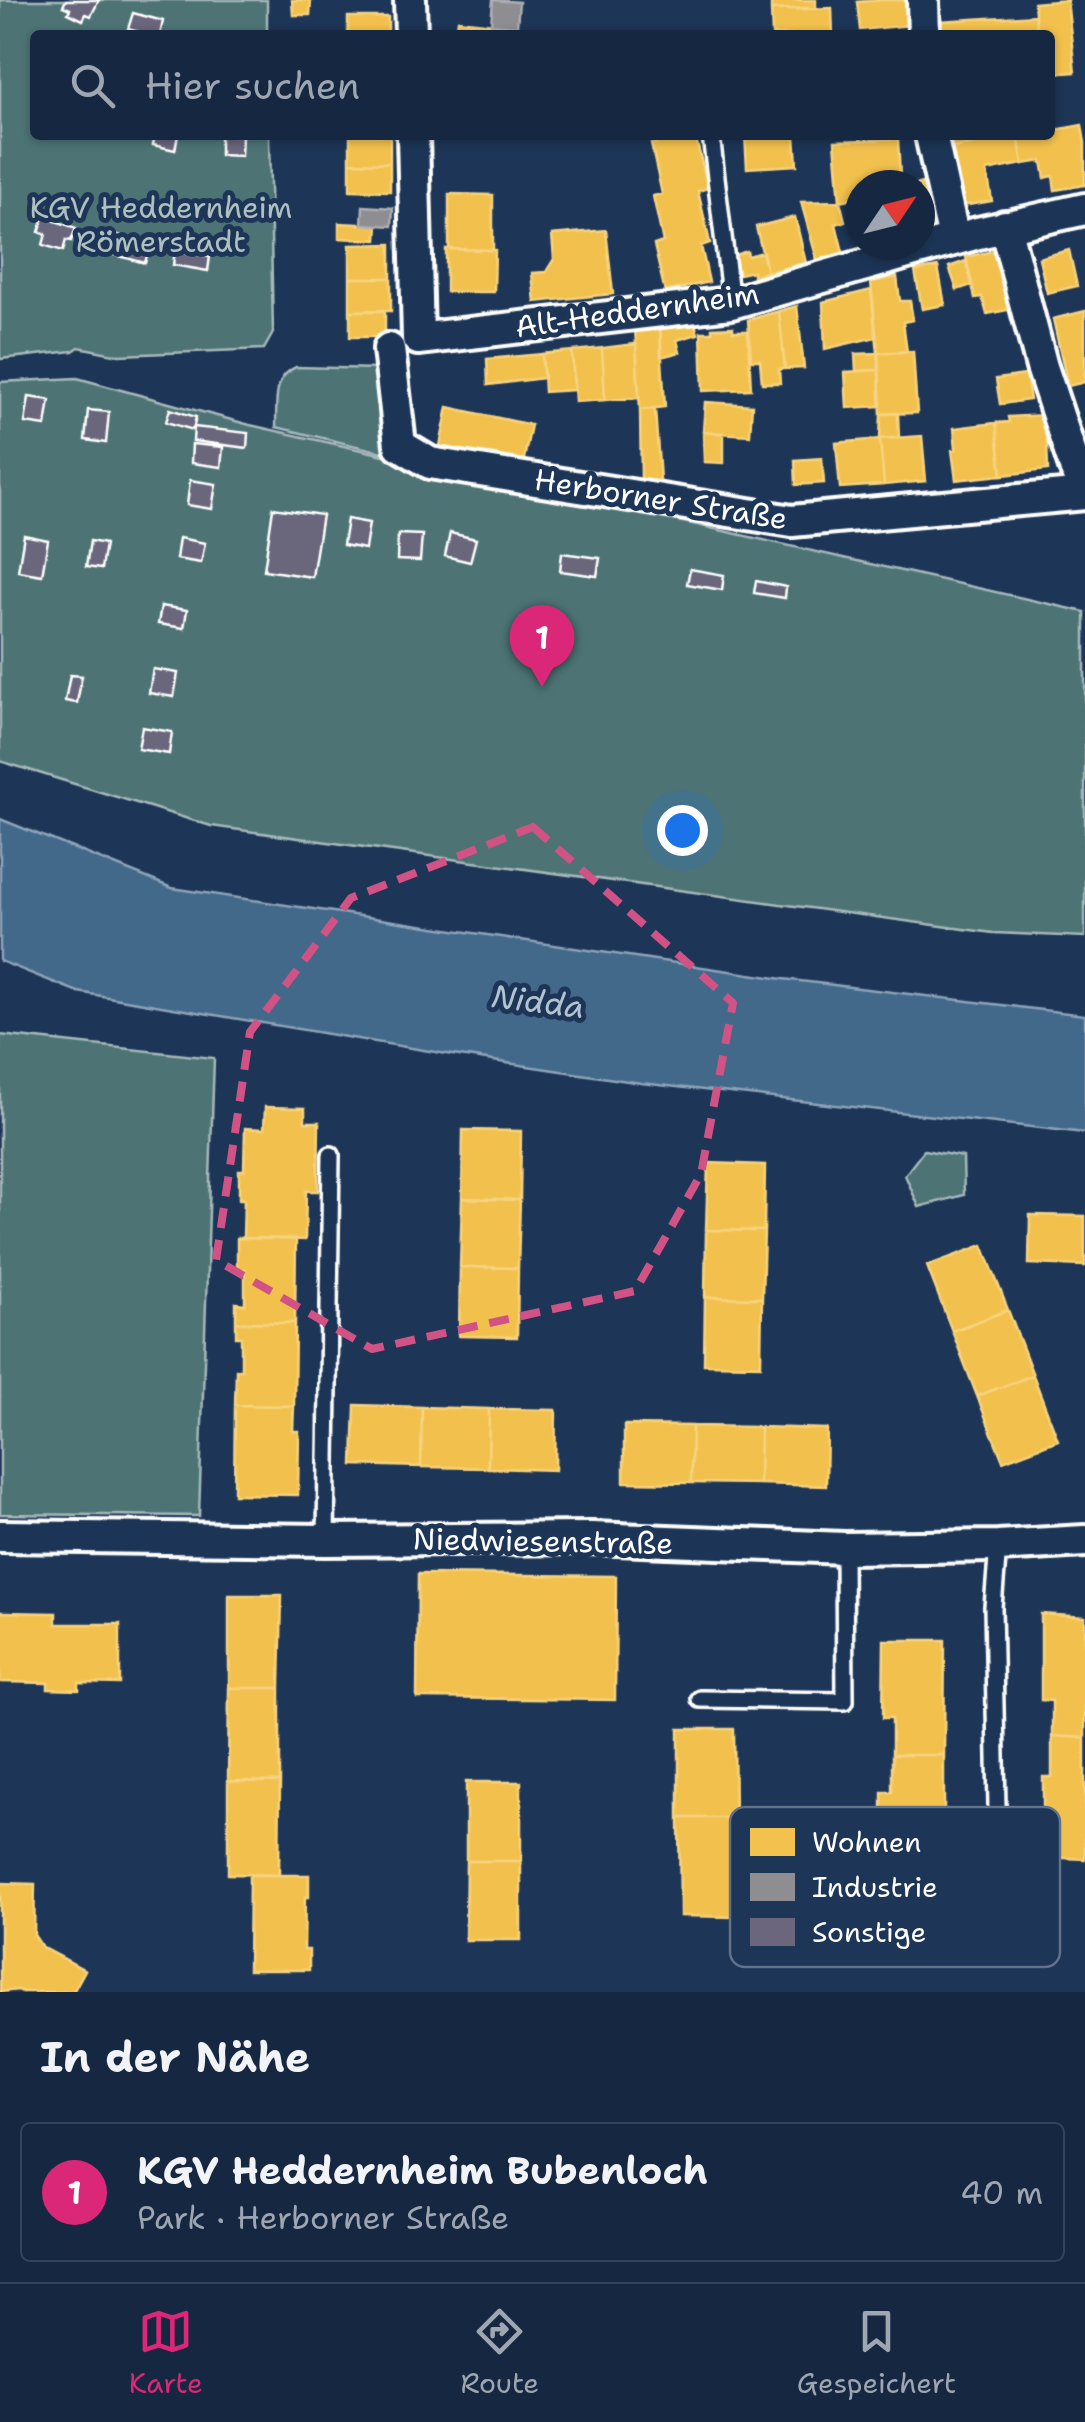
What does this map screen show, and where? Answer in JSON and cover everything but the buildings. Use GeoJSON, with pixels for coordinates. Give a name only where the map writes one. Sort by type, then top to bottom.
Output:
{"type":"FeatureCollection","features":[{"type":"Feature","properties":{"kind":"street"},"geometry":{"type":"LineString","coordinates":[[410,0],[411,30]]}},
{"type":"Feature","properties":{"kind":"street"},"geometry":{"type":"LineString","coordinates":[[923,0],[924,30]]}},
{"type":"Feature","properties":{"kind":"street"},"geometry":{"type":"LineString","coordinates":[[404,344],[414,140]]}},
{"type":"Feature","properties":{"kind":"street"},"geometry":{"type":"LineString","coordinates":[[931,140],[954,239]]}},
{"type":"Feature","properties":{"kind":"street","name":"Alt-Heddernheim"},"geometry":{"type":"LineString","coordinates":[[404,344],[731,303],[954,239],[1085,210]]}},
{"type":"Feature","properties":{"kind":"street","name":"Herborner Straße"},"geometry":{"type":"LineString","coordinates":[[404,344],[400,445],[430,463],[792,521],[1084,494],[1042,367],[1005,226]]}},
{"type":"Feature","properties":{"kind":"street","name":"Niedwiesenstraße"},"geometry":{"type":"LineString","coordinates":[[0,1536],[592,1538],[844,1548],[1085,1542]]}},
{"type":"Feature","properties":{"kind":"lane"},"geometry":{"type":"LineString","coordinates":[[712,140],[731,303]]}},
{"type":"Feature","properties":{"kind":"lane"},"geometry":{"type":"LineString","coordinates":[[326,1540],[331,1155]]}},
{"type":"Feature","properties":{"kind":"lane"},"geometry":{"type":"LineString","coordinates":[[997,1807],[993,1607],[998,1546]]}},
{"type":"Feature","properties":{"kind":"lane"},"geometry":{"type":"LineString","coordinates":[[700,1698],[845,1701],[844,1548]]}},
{"type":"Feature","properties":{"kind":"highlighted area"},"geometry":{"type":"Polygon","coordinates":[[[533,827],[733,1003],[701,1174],[635,1291],[372,1349],[216,1260],[250,1032],[351,898],[533,827]]]}},
{"type":"Feature","properties":{"kind":"green space","name":"KGV Heddernheim Römerstadt"},"geometry":{"type":"Polygon","coordinates":[[[0,0],[267,0],[267,30],[30,30],[30,140],[269,140],[273,333],[264,349],[119,355],[79,347],[73,351],[0,359],[0,0]]]}},
{"type":"Feature","properties":{"kind":"green space"},"geometry":{"type":"Polygon","coordinates":[[[296,367],[378,369],[395,455],[276,427],[279,384],[296,367]]]}},
{"type":"Feature","properties":{"kind":"green space"},"geometry":{"type":"Polygon","coordinates":[[[77,378],[250,425],[1085,612],[1085,937],[993,933],[211,826],[0,761],[0,382],[77,378]]]}},
{"type":"Feature","properties":{"kind":"green space"},"geometry":{"type":"Polygon","coordinates":[[[0,1035],[214,1058],[199,1516],[0,1514],[0,1035]]]}},
{"type":"Feature","properties":{"kind":"green space"},"geometry":{"type":"Polygon","coordinates":[[[924,1150],[963,1157],[964,1195],[919,1207],[905,1175],[924,1150]]]}},
{"type":"Feature","properties":{"kind":"water","name":"Nidda"},"geometry":{"type":"Polygon","coordinates":[[[0,819],[172,888],[783,979],[1085,1015],[1085,1133],[641,1083],[78,992],[0,961],[0,819]]]}},
{"type":"Feature","properties":{"kind":"place","name":"KGV Heddernheim Bubenloch"},"geometry":{"type":"Point","coordinates":[542,687]}}]}
